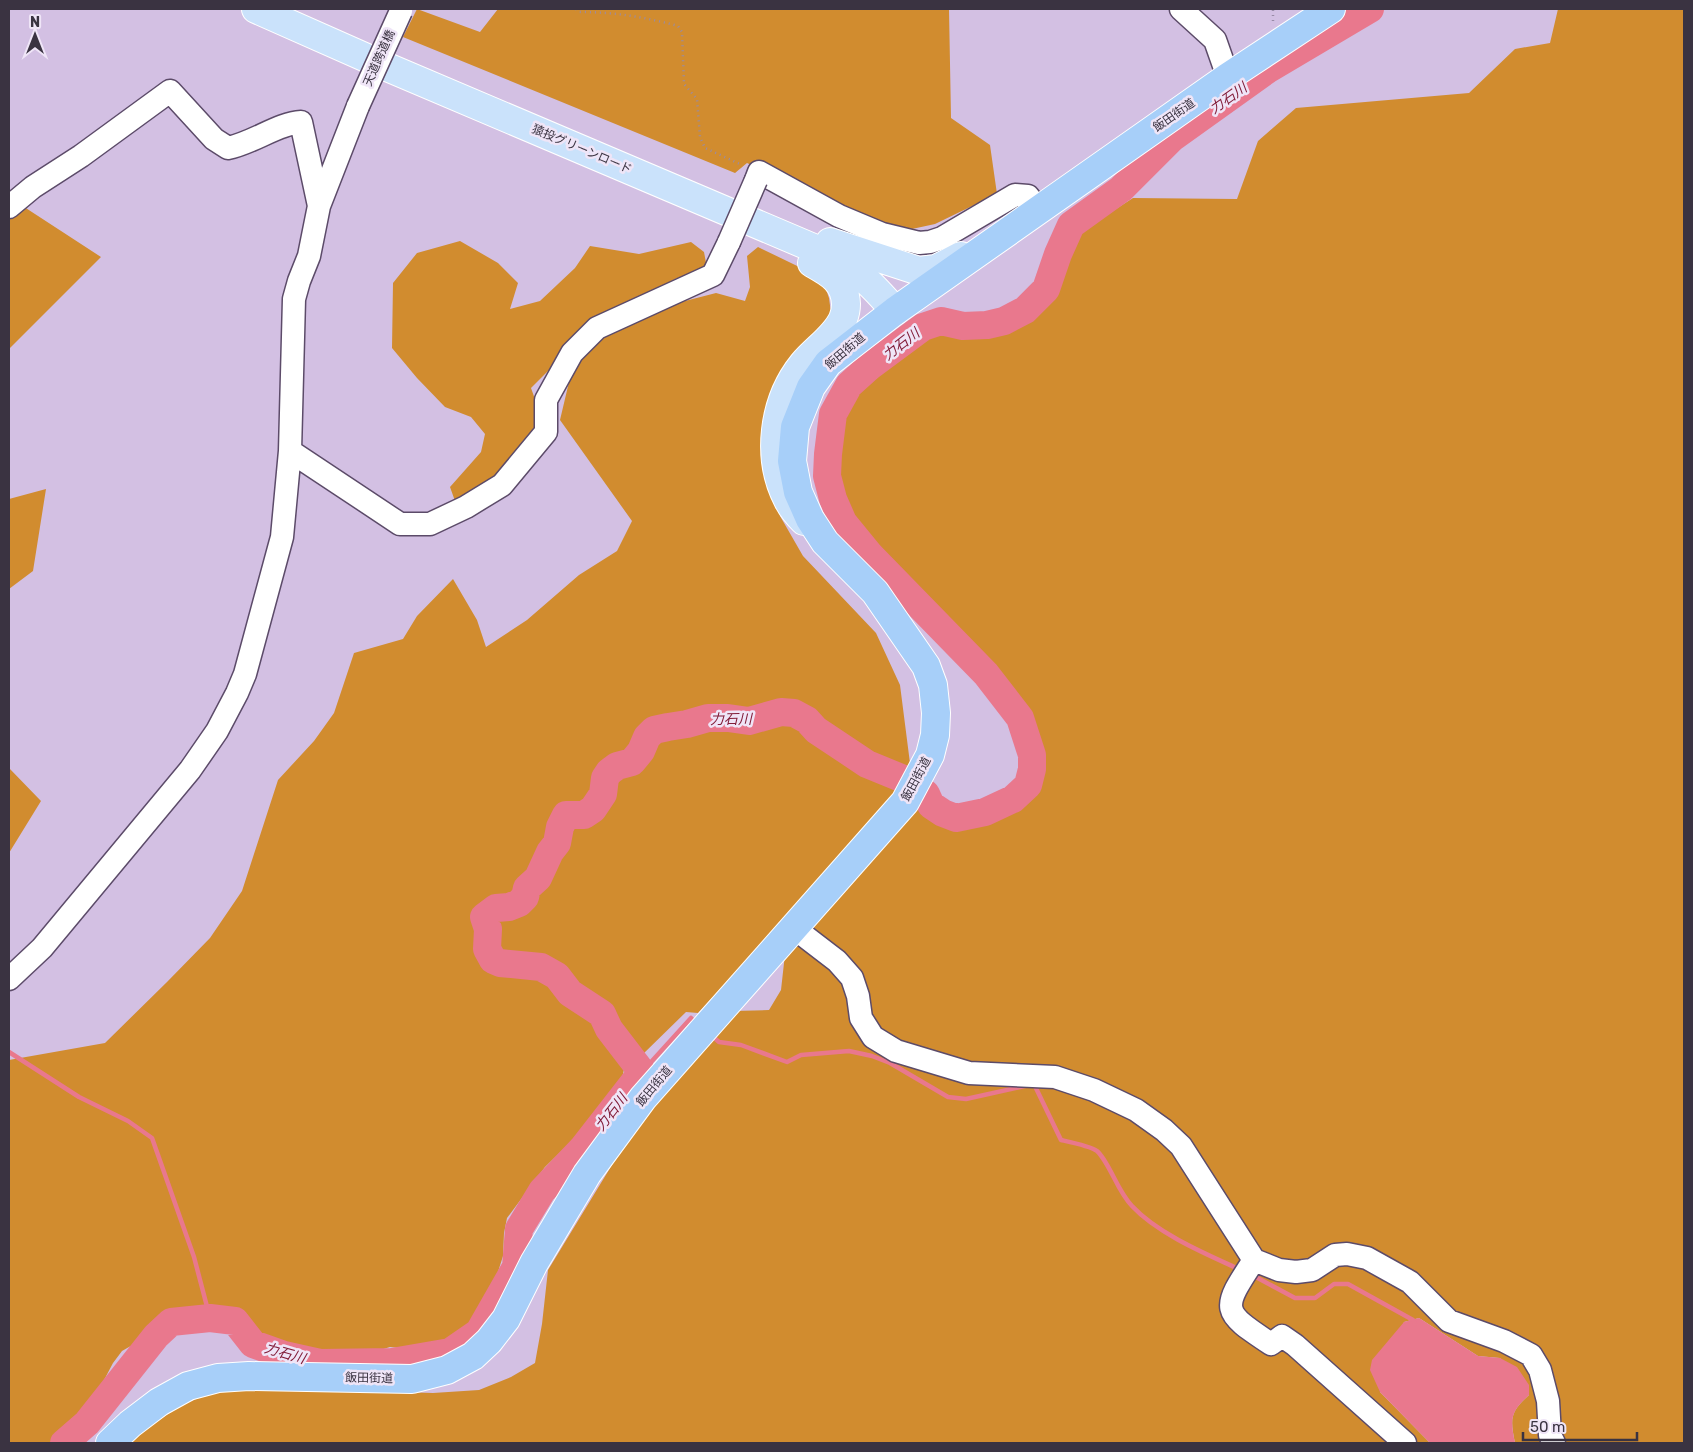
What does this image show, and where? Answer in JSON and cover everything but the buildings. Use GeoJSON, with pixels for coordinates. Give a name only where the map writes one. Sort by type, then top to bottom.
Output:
{"type":"FeatureCollection","features":[{"type":"Feature","properties":{"kind":"highway","name":"飯田街道"},"geometry":{"type":"LineString","coordinates":[[110,1443],[130,1424],[159,1402],[188,1386],[210,1380],[249,1376],[412,1379],[447,1370],[473,1356],[489,1342],[506,1319],[534,1263],[587,1174],[643,1098],[905,802],[930,755],[935,735],[936,713],[934,685],[926,666],[875,592],[825,542],[810,519],[798,492],[792,461],[795,427],[811,387],[828,363],[895,311],[1228,78],[1331,9]]}},
{"type":"Feature","properties":{"kind":"main road","name":"猿投グリーンロード"},"geometry":{"type":"LineString","coordinates":[[256,9],[386,67],[714,205],[844,263],[871,282],[895,311]]}},
{"type":"Feature","properties":{"kind":"main road"},"geometry":{"type":"LineString","coordinates":[[714,205],[919,271],[936,269],[1005,233]]}},
{"type":"Feature","properties":{"kind":"main road"},"geometry":{"type":"LineString","coordinates":[[714,205],[832,274],[844,290],[846,309],[844,318],[838,328],[812,353],[793,378],[780,408],[775,440],[777,471],[789,502],[803,521],[825,542]]}},
{"type":"Feature","properties":{"kind":"street"},"geometry":{"type":"LineString","coordinates":[[1181,9],[1215,40],[1228,78]]}},
{"type":"Feature","properties":{"kind":"street","name":"天道跨道橋"},"geometry":{"type":"LineString","coordinates":[[319,206],[358,106],[401,10]]}},
{"type":"Feature","properties":{"kind":"street"},"geometry":{"type":"LineString","coordinates":[[9,207],[33,187],[81,156],[170,91],[214,139],[228,148],[243,145],[292,122],[301,122],[319,206],[309,256],[294,299],[290,451],[282,537],[245,674],[217,731],[190,770],[42,948],[9,979]]}},
{"type":"Feature","properties":{"kind":"street"},"geometry":{"type":"LineString","coordinates":[[290,451],[400,524],[430,524],[466,507],[502,485],[546,432],[546,400],[572,353],[597,328],[713,275],[758,176],[839,216],[882,234],[919,243],[942,238],[1015,195],[1028,196],[1039,210]]}},
{"type":"Feature","properties":{"kind":"street"},"geometry":{"type":"LineString","coordinates":[[794,928],[838,961],[852,978],[858,996],[861,1018],[873,1037],[896,1051],[968,1073],[1055,1077],[1094,1090],[1136,1110],[1164,1130],[1181,1146],[1249,1268]]}},
{"type":"Feature","properties":{"kind":"street"},"geometry":{"type":"LineString","coordinates":[[1249,1268],[1296,1272],[1312,1270],[1335,1255],[1347,1254],[1367,1258],[1410,1282],[1449,1321],[1504,1341],[1531,1355],[1540,1370],[1548,1401],[1550,1435],[1554,1443]]}},
{"type":"Feature","properties":{"kind":"street"},"geometry":{"type":"LineString","coordinates":[[1249,1268],[1233,1294],[1231,1302],[1232,1314],[1240,1323],[1271,1344],[1282,1336],[1295,1345],[1406,1443]]}},
{"type":"Feature","properties":{"kind":"path"},"geometry":{"type":"LineString","coordinates":[[576,9],[579,12],[612,12],[653,19],[678,26],[682,32],[684,84],[697,100],[700,137],[705,148],[758,176]]}},
{"type":"Feature","properties":{"kind":"shaded area"},"geometry":{"type":"Polygon","coordinates":[[[417,9],[480,32],[498,9],[949,9],[951,118],[990,145],[997,194],[935,224],[912,229],[880,224],[747,163],[735,173],[403,37],[417,9]]]}},
{"type":"Feature","properties":{"kind":"shaded area"},"geometry":{"type":"Polygon","coordinates":[[[1558,9],[1684,9],[1684,1443],[1515,1443],[1512,1427],[1513,1416],[1518,1406],[1529,1395],[1500,1358],[1478,1356],[1419,1318],[1404,1322],[1380,1392],[1430,1443],[125,1443],[180,1406],[210,1393],[267,1388],[433,1393],[479,1390],[511,1377],[535,1363],[542,1324],[548,1270],[632,1132],[734,1011],[769,1010],[781,990],[785,954],[918,804],[951,819],[966,821],[1018,805],[1034,783],[1038,755],[1031,722],[993,673],[886,559],[864,540],[840,506],[834,481],[833,453],[844,410],[853,390],[870,370],[902,344],[933,331],[997,333],[1040,309],[1059,277],[1074,236],[1133,198],[1237,199],[1258,141],[1296,108],[1469,93],[1515,49],[1550,43],[1558,9]]]}},
{"type":"Feature","properties":{"kind":"shaded area"},"geometry":{"type":"Polygon","coordinates":[[[15,201],[101,257],[9,349],[9,204],[15,201]]]}},
{"type":"Feature","properties":{"kind":"shaded area"},"geometry":{"type":"Polygon","coordinates":[[[460,241],[498,263],[518,283],[510,309],[540,301],[575,268],[590,246],[639,254],[691,242],[704,252],[707,268],[675,279],[592,327],[531,388],[541,416],[531,441],[500,477],[455,501],[450,487],[481,452],[485,434],[471,417],[445,407],[392,348],[393,283],[417,253],[460,241]]]}},
{"type":"Feature","properties":{"kind":"shaded area"},"geometry":{"type":"Polygon","coordinates":[[[758,247],[822,278],[829,298],[832,320],[770,471],[780,516],[803,556],[876,633],[900,685],[911,771],[896,799],[698,1013],[686,1012],[641,1056],[630,1057],[625,1065],[620,1087],[591,1118],[581,1132],[545,1167],[507,1218],[503,1256],[497,1275],[478,1317],[466,1333],[447,1343],[422,1350],[390,1347],[370,1353],[345,1353],[324,1357],[259,1342],[252,1336],[245,1319],[238,1315],[178,1314],[158,1322],[150,1335],[122,1351],[113,1363],[82,1422],[54,1443],[9,1443],[9,1060],[105,1043],[210,938],[242,891],[278,780],[314,741],[334,713],[354,653],[403,639],[417,616],[453,579],[477,620],[486,647],[527,620],[579,575],[617,551],[632,521],[560,420],[573,365],[610,332],[685,301],[716,293],[745,301],[750,287],[747,256],[758,247]]]}},
{"type":"Feature","properties":{"kind":"shaded area"},"geometry":{"type":"Polygon","coordinates":[[[46,489],[33,571],[9,589],[9,499],[46,489]]]}},
{"type":"Feature","properties":{"kind":"shaded area"},"geometry":{"type":"Polygon","coordinates":[[[9,768],[41,801],[9,853],[9,768]]]}},
{"type":"Feature","properties":{"kind":"shaded area"},"geometry":{"type":"Polygon","coordinates":[[[1419,1318],[1478,1356],[1500,1358],[1517,1367],[1529,1385],[1529,1395],[1518,1406],[1513,1416],[1512,1428],[1515,1443],[1430,1443],[1380,1392],[1370,1370],[1372,1360],[1404,1322],[1419,1318]]]}},
{"type":"Feature","properties":{"kind":"waterway","name":"力石川"},"geometry":{"type":"LineString","coordinates":[[64,1443],[87,1423],[156,1336],[171,1322],[210,1318],[235,1321],[253,1344],[284,1355],[320,1363],[392,1362],[450,1352],[479,1332],[516,1267],[519,1229],[542,1191],[582,1149],[642,1072],[609,1029],[602,1014],[570,993],[557,976],[541,967],[500,963],[493,960],[487,949],[488,929],[484,917],[496,908],[509,907],[519,903],[525,897],[527,888],[538,878],[550,852],[557,843],[560,827],[566,815],[584,815],[593,809],[603,794],[605,778],[609,772],[617,766],[632,762],[641,751],[647,737],[654,730],[708,718],[749,721],[781,712],[794,713],[807,720],[816,730],[867,764],[911,782],[926,794],[931,805],[943,813],[956,818],[985,812],[1013,799],[1028,785],[1032,769],[1032,755],[1020,718],[986,674],[870,555],[843,522],[833,499],[827,476],[833,414],[849,385],[869,367],[923,327],[941,321],[963,326],[987,325],[1004,321],[1025,310],[1046,289],[1058,254],[1071,225],[1121,189],[1172,138],[1267,70],[1370,9]]}},
{"type":"Feature","properties":{"kind":"waterway"},"geometry":{"type":"LineString","coordinates":[[642,1072],[691,1018],[697,1024]]}},
{"type":"Feature","properties":{"kind":"waterway"},"geometry":{"type":"LineString","coordinates":[[711,1035],[719,1042],[741,1045],[787,1062],[801,1055],[849,1051],[872,1056],[890,1063],[948,1097],[966,1099],[1034,1084],[1061,1140],[1097,1151],[1102,1156],[1127,1200],[1143,1216],[1155,1226],[1183,1243],[1241,1270]]}},
{"type":"Feature","properties":{"kind":"waterway"},"geometry":{"type":"LineString","coordinates":[[9,1052],[79,1097],[128,1121],[152,1138],[194,1257],[210,1318]]}},
{"type":"Feature","properties":{"kind":"waterway"},"geometry":{"type":"LineString","coordinates":[[1252,1275],[1295,1298],[1315,1298],[1334,1284],[1348,1284],[1413,1320],[1415,1324]]}}]}
